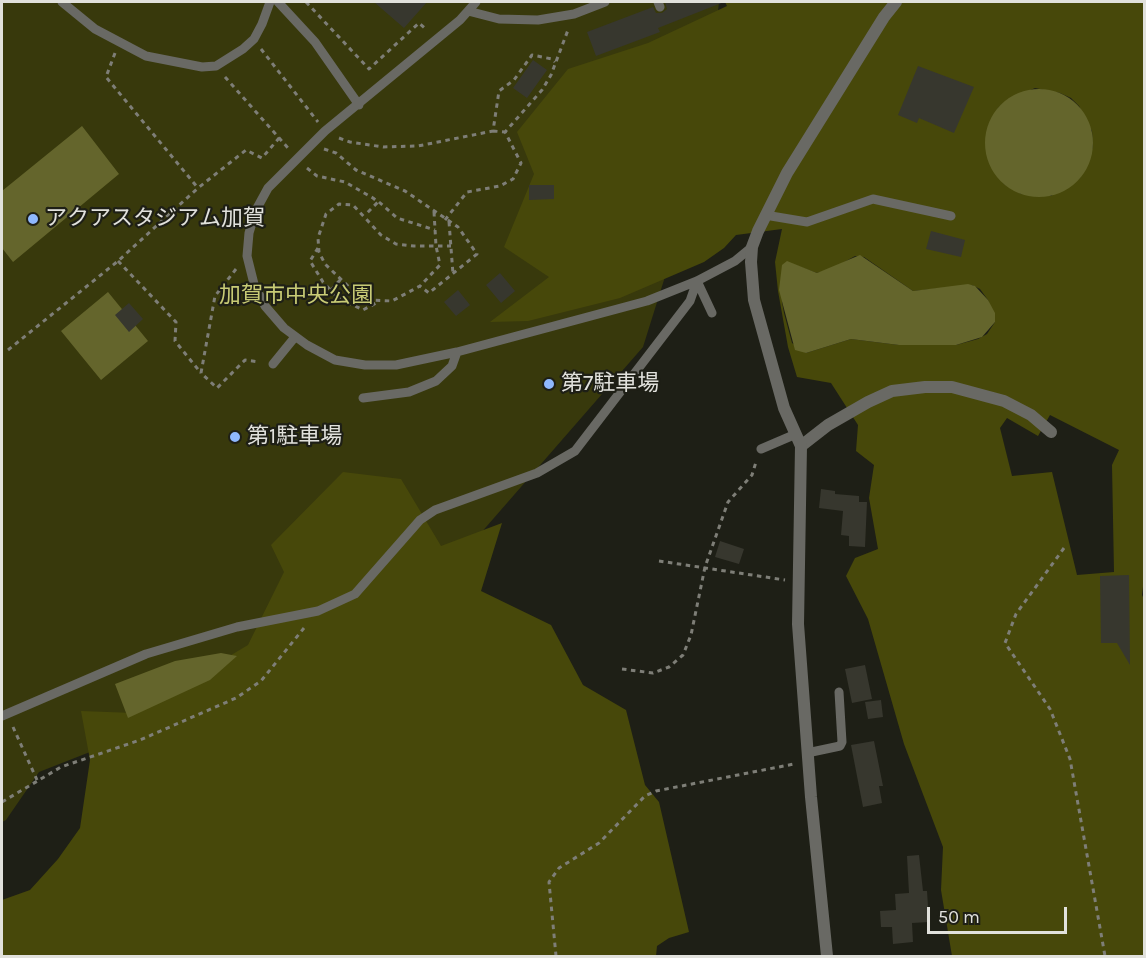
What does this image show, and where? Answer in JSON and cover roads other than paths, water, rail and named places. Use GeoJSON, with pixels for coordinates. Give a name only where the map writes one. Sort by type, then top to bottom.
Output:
{"type":"FeatureCollection","features":[{"type":"Feature","properties":{"kind":"street"},"geometry":{"type":"LineString","coordinates":[[827,957],[798,624],[798,440],[784,408],[754,300],[750,275],[752,247],[765,215],[787,173],[896,2]]}},
{"type":"Feature","properties":{"kind":"street"},"geometry":{"type":"LineString","coordinates":[[798,440],[892,391],[925,387],[952,387],[1004,401],[1031,415],[1051,432]]}},
{"type":"Feature","properties":{"kind":"lane"},"geometry":{"type":"LineString","coordinates":[[62,2],[95,29],[146,56],[174,63],[216,66],[229,59],[254,39],[270,2]]}},
{"type":"Feature","properties":{"kind":"lane"},"geometry":{"type":"LineString","coordinates":[[278,2],[315,42],[359,105]]}},
{"type":"Feature","properties":{"kind":"lane"},"geometry":{"type":"LineString","coordinates":[[476,2],[437,39],[325,131],[268,188],[256,210],[249,233],[247,256],[254,284],[265,306],[284,328],[335,360],[365,365],[396,365],[457,352],[647,301],[697,281],[735,261],[752,247]]}},
{"type":"Feature","properties":{"kind":"lane"},"geometry":{"type":"LineString","coordinates":[[468,11],[499,19],[520,21],[574,14],[605,2]]}},
{"type":"Feature","properties":{"kind":"lane"},"geometry":{"type":"LineString","coordinates":[[765,215],[807,222],[873,199],[951,216]]}},
{"type":"Feature","properties":{"kind":"lane"},"geometry":{"type":"LineString","coordinates":[[697,281],[712,314]]}},
{"type":"Feature","properties":{"kind":"lane"},"geometry":{"type":"LineString","coordinates":[[5,715],[105,670],[184,642],[237,627],[318,611],[355,594],[420,520],[435,510],[537,473],[575,451],[690,301],[697,281]]}},
{"type":"Feature","properties":{"kind":"lane"},"geometry":{"type":"LineString","coordinates":[[273,364],[295,337]]}},
{"type":"Feature","properties":{"kind":"lane"},"geometry":{"type":"LineString","coordinates":[[363,398],[409,392],[436,381],[453,366],[457,352]]}},
{"type":"Feature","properties":{"kind":"lane"},"geometry":{"type":"LineString","coordinates":[[761,448],[798,440]]}},
{"type":"Feature","properties":{"kind":"lane"},"geometry":{"type":"LineString","coordinates":[[808,757],[840,746],[842,742],[839,692]]}},
{"type":"Feature","properties":{"kind":"place","name":"アクアスタジアム加賀"},"geometry":{"type":"Point","coordinates":[33,219]}},
{"type":"Feature","properties":{"kind":"place","name":"第7駐車場"},"geometry":{"type":"Point","coordinates":[549,384]}},
{"type":"Feature","properties":{"kind":"place","name":"第1駐車場"},"geometry":{"type":"Point","coordinates":[235,437]}},
{"type":"Feature","properties":{"kind":"park label","name":"加賀市中央公園"},"geometry":{"type":"Point","coordinates":[296,296]}}]}
